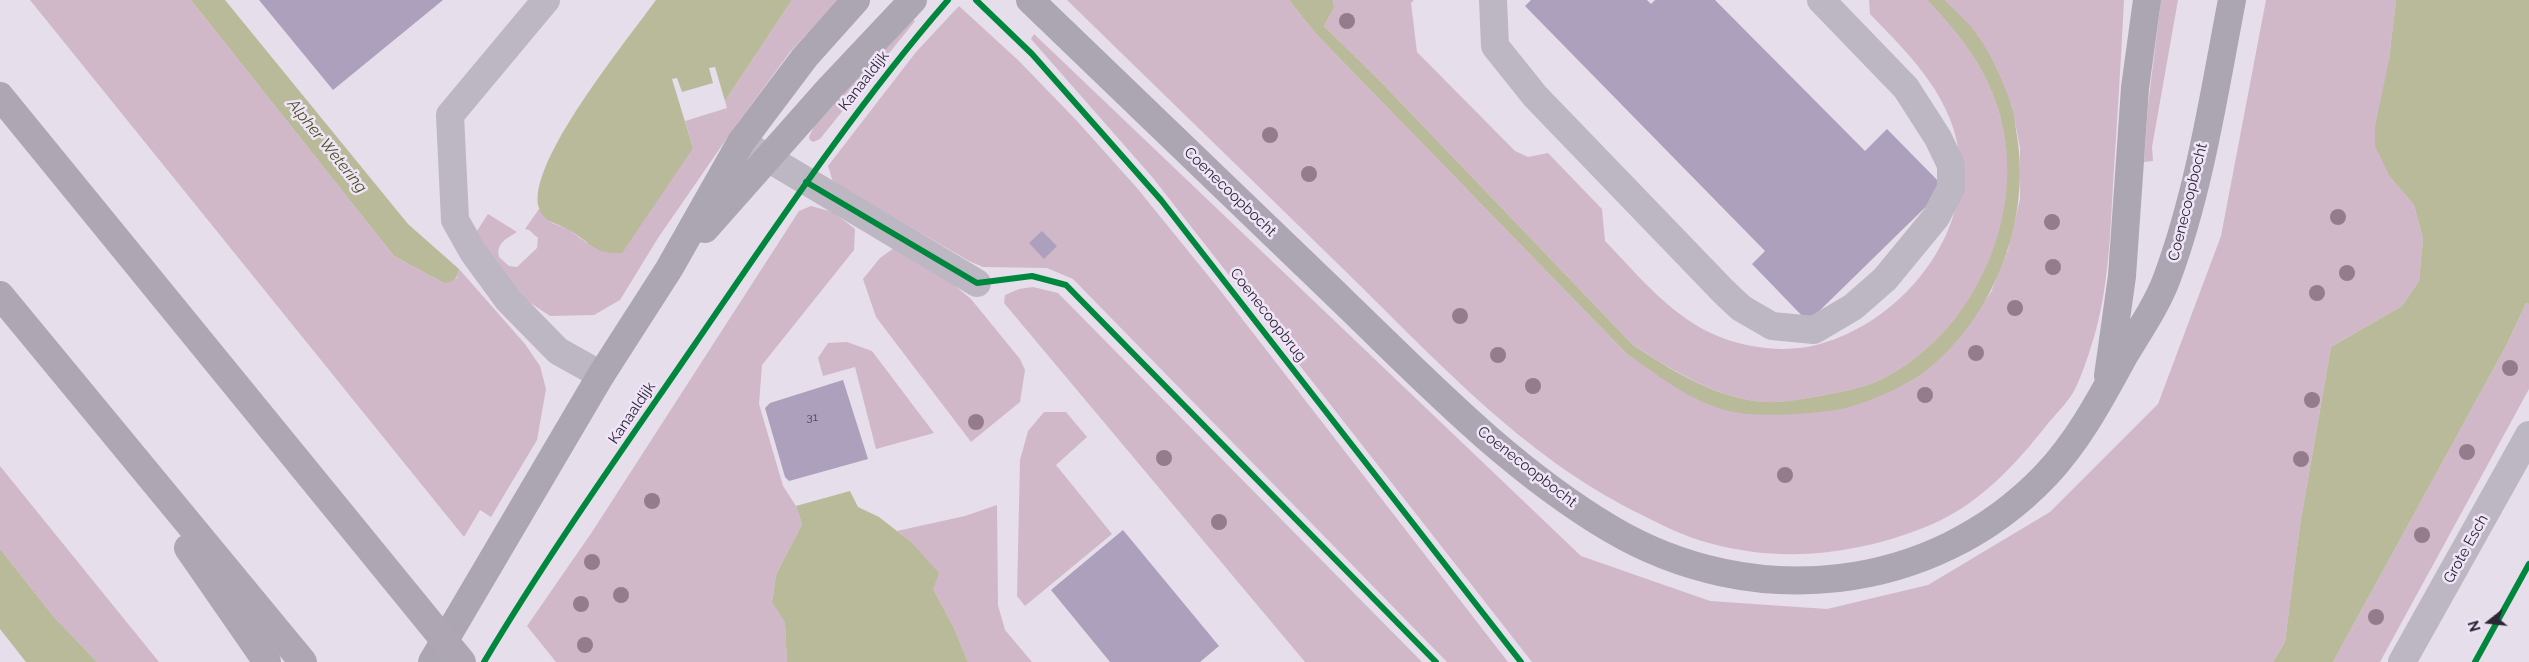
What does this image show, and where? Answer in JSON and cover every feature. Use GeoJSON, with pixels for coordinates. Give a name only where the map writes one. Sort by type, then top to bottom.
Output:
{"type":"FeatureCollection","features":[{"type":"Feature","properties":{"kind":"highway"},"geometry":{"type":"LineString","coordinates":[[0,96],[462,662]]}},
{"type":"Feature","properties":{"kind":"highway"},"geometry":{"type":"LineString","coordinates":[[0,295],[303,662]]}},
{"type":"Feature","properties":{"kind":"highway"},"geometry":{"type":"LineString","coordinates":[[74,385],[267,662]]}},
{"type":"Feature","properties":{"kind":"main road","name":"Kanaaldijk"},"geometry":{"type":"LineString","coordinates":[[432,662],[601,375],[669,269],[741,142],[805,57],[856,0]]}},
{"type":"Feature","properties":{"kind":"main road","name":"Kanaaldijk"},"geometry":{"type":"LineString","coordinates":[[669,269],[913,0]]}},
{"type":"Feature","properties":{"kind":"main road","name":"Coenecoopbocht"},"geometry":{"type":"LineString","coordinates":[[1030,0],[1422,377],[1507,455],[1557,494],[1611,529],[1679,560],[1744,577],[1806,581],[1853,576],[1918,559],[1978,530],[2026,494],[2044,477],[2071,445],[2106,389],[2165,284],[2171,268],[2195,185],[2232,0]]}},
{"type":"Feature","properties":{"kind":"main road","name":"Coenecoopbocht"},"geometry":{"type":"LineString","coordinates":[[2106,389],[2122,276],[2135,88],[2147,0]]}},
{"type":"Feature","properties":{"kind":"street"},"geometry":{"type":"LineString","coordinates":[[546,0],[450,115],[455,220],[473,252],[508,300],[558,351],[601,375]]}},
{"type":"Feature","properties":{"kind":"street"},"geometry":{"type":"LineString","coordinates":[[1493,0],[1496,46],[1535,96],[1724,292],[1741,308],[1772,326],[1814,330],[1852,307],[1885,279],[1936,217],[1951,188],[1951,165],[1938,138],[1906,88],[1828,7]]}},
{"type":"Feature","properties":{"kind":"street"},"geometry":{"type":"LineString","coordinates":[[741,142],[977,283]]}},
{"type":"Feature","properties":{"kind":"street","name":"Grote Esch"},"geometry":{"type":"LineString","coordinates":[[2402,662],[2529,436]]}},
{"type":"Feature","properties":{"kind":"shaded area"},"geometry":{"type":"Polygon","coordinates":[[[30,0],[191,0],[394,256],[444,283],[457,278],[459,269],[525,344],[540,366],[546,389],[537,440],[491,517],[480,510],[464,537],[30,0]]]}},
{"type":"Feature","properties":{"kind":"shaded area"},"geometry":{"type":"Polygon","coordinates":[[[792,0],[838,0],[790,52],[734,128],[658,238],[620,300],[594,315],[550,316],[514,292],[475,234],[488,214],[517,232],[500,245],[498,252],[499,257],[509,266],[517,267],[537,248],[538,238],[525,229],[539,209],[552,223],[568,229],[587,243],[693,148],[685,121],[727,108],[725,101],[792,0]]]}},
{"type":"Feature","properties":{"kind":"shaded area"},"geometry":{"type":"Polygon","coordinates":[[[1067,0],[1289,0],[1316,34],[1627,354],[1680,389],[1723,408],[1740,413],[1892,390],[1932,366],[1959,337],[1991,292],[2008,250],[2020,199],[2020,148],[2012,106],[1978,36],[1945,0],[2124,0],[2107,268],[2101,310],[2085,364],[2070,398],[2008,470],[1977,497],[1942,520],[1871,545],[1817,553],[1763,553],[1709,543],[1691,537],[1648,518],[1597,490],[1556,463],[1479,401],[1067,0]]]}},
{"type":"Feature","properties":{"kind":"shaded area"},"geometry":{"type":"Polygon","coordinates":[[[1333,0],[1414,0],[1411,3],[1417,52],[1515,151],[1528,157],[1548,153],[1602,209],[1605,241],[1644,282],[1672,308],[1703,329],[1720,337],[1744,344],[1783,349],[1820,344],[1848,334],[1875,318],[1899,299],[1921,276],[1938,250],[1951,222],[1959,193],[1960,163],[1957,140],[1950,119],[1941,99],[1929,81],[1901,46],[1870,14],[1869,0],[1927,0],[1950,25],[1969,50],[1986,78],[1998,109],[2006,148],[2007,187],[2001,226],[1988,264],[1969,300],[1944,331],[1915,358],[1882,379],[1868,385],[1844,391],[1778,402],[1746,399],[1712,389],[1679,373],[1633,345],[1380,81],[1324,26],[1334,8],[1333,0]]]}},
{"type":"Feature","properties":{"kind":"shaded area"},"geometry":{"type":"Polygon","coordinates":[[[2161,0],[2178,0],[2152,147],[2153,161],[2144,162],[2148,105],[2161,0]]]}},
{"type":"Feature","properties":{"kind":"shaded area"},"geometry":{"type":"Polygon","coordinates":[[[2266,0],[2396,0],[2389,60],[2390,177],[2414,205],[2423,239],[2419,281],[2402,306],[2331,347],[2300,525],[2285,642],[2273,662],[1532,662],[1153,178],[1031,39],[1034,34],[1581,556],[1710,601],[1827,609],[1928,585],[2050,512],[2158,404],[2221,236],[2266,0]]]}},
{"type":"Feature","properties":{"kind":"shaded area"},"geometry":{"type":"Polygon","coordinates":[[[959,6],[1019,61],[1077,121],[1137,188],[1219,289],[1508,662],[1447,662],[1073,279],[1047,268],[983,267],[969,261],[833,182],[828,166],[916,52],[959,6]]]}},
{"type":"Feature","properties":{"kind":"shaded area"},"geometry":{"type":"Polygon","coordinates":[[[912,19],[915,21],[820,139],[813,142],[810,140],[809,137],[814,126],[912,19]]]}},
{"type":"Feature","properties":{"kind":"shaded area"},"geometry":{"type":"Polygon","coordinates":[[[811,206],[833,212],[855,229],[854,250],[762,365],[759,404],[783,486],[796,506],[802,524],[776,575],[772,601],[785,623],[787,662],[556,662],[527,626],[592,532],[799,211],[811,206]]]}},
{"type":"Feature","properties":{"kind":"shaded area"},"geometry":{"type":"Polygon","coordinates":[[[894,248],[932,267],[971,299],[1020,359],[1025,370],[1020,402],[971,442],[876,317],[863,279],[880,258],[894,248]]]}},
{"type":"Feature","properties":{"kind":"shaded area"},"geometry":{"type":"Polygon","coordinates":[[[1033,287],[1058,293],[1422,662],[1305,662],[1004,303],[1005,295],[1019,289],[1033,287]]]}},
{"type":"Feature","properties":{"kind":"shaded area"},"geometry":{"type":"Polygon","coordinates":[[[2526,303],[2529,304],[2529,389],[2380,662],[2333,662],[2506,346],[2526,303]]]}},
{"type":"Feature","properties":{"kind":"shaded area"},"geometry":{"type":"Polygon","coordinates":[[[847,342],[872,351],[934,433],[876,449],[855,367],[823,376],[818,358],[828,343],[847,342]]]}},
{"type":"Feature","properties":{"kind":"shaded area"},"geometry":{"type":"Polygon","coordinates":[[[1044,412],[1066,412],[1087,437],[1056,465],[1112,534],[1025,606],[1017,596],[1020,460],[1028,431],[1044,412]]]}},
{"type":"Feature","properties":{"kind":"shaded area"},"geometry":{"type":"Polygon","coordinates":[[[0,466],[159,662],[97,662],[54,617],[0,549],[0,466]]]}},
{"type":"Feature","properties":{"kind":"shaded area"},"geometry":{"type":"Polygon","coordinates":[[[997,505],[998,605],[1005,630],[1032,662],[968,662],[953,626],[911,542],[897,531],[965,516],[997,505]]]}},
{"type":"Feature","properties":{"kind":"water","name":"Alpher Wetering"},"geometry":{"type":"Polygon","coordinates":[[[191,0],[225,0],[408,224],[459,269],[455,279],[444,283],[394,256],[191,0]]]}},
{"type":"Feature","properties":{"kind":"water"},"geometry":{"type":"Polygon","coordinates":[[[656,0],[792,0],[725,101],[715,67],[709,68],[713,83],[682,92],[677,78],[672,79],[693,148],[622,253],[605,252],[593,247],[569,230],[544,217],[539,208],[539,188],[548,162],[582,102],[656,0]]]}},
{"type":"Feature","properties":{"kind":"water"},"geometry":{"type":"Polygon","coordinates":[[[1289,0],[1333,0],[1334,8],[1324,26],[1380,81],[1633,345],[1695,382],[1728,395],[1764,402],[1792,400],[1852,389],[1882,379],[1915,358],[1944,331],[1968,300],[1987,264],[2000,226],[2007,187],[2006,148],[1998,109],[1986,78],[1969,50],[1950,25],[1927,0],[1945,0],[1967,22],[1983,44],[1992,61],[2012,107],[2020,162],[2019,195],[2014,227],[2005,258],[1992,288],[1976,316],[1956,342],[1925,372],[1893,390],[1849,407],[1810,413],[1750,414],[1739,413],[1708,404],[1680,390],[1627,354],[1316,34],[1289,0]]]}},
{"type":"Feature","properties":{"kind":"water"},"geometry":{"type":"Polygon","coordinates":[[[2396,0],[2529,0],[2529,304],[2526,303],[2506,346],[2333,662],[2273,662],[2285,642],[2300,525],[2331,347],[2402,306],[2419,281],[2423,239],[2414,205],[2390,177],[2375,146],[2375,127],[2389,60],[2396,0]]]}},
{"type":"Feature","properties":{"kind":"water"},"geometry":{"type":"Polygon","coordinates":[[[850,491],[858,507],[879,517],[911,542],[939,573],[933,589],[953,626],[968,662],[787,662],[785,623],[772,602],[776,575],[802,524],[796,506],[850,491]]]}},
{"type":"Feature","properties":{"kind":"water"},"geometry":{"type":"Polygon","coordinates":[[[0,549],[54,617],[97,662],[0,662],[0,549]]]}},
{"type":"Feature","properties":{"kind":"pier"},"geometry":{"type":"Polygon","coordinates":[[[0,629],[26,662],[0,662],[0,629]]]}},
{"type":"Feature","properties":{"kind":"building"},"geometry":{"type":"Polygon","coordinates":[[[259,0],[443,0],[333,90],[259,0]]]}},
{"type":"Feature","properties":{"kind":"building"},"geometry":{"type":"Polygon","coordinates":[[[1531,0],[1647,0],[1651,4],[1655,0],[1715,0],[1865,151],[1887,129],[1945,188],[1808,322],[1752,264],[1765,251],[1525,6],[1531,0]]]}},
{"type":"Feature","properties":{"kind":"building"},"geometry":{"type":"Polygon","coordinates":[[[1042,231],[1057,246],[1044,259],[1029,243],[1042,231]]]}},
{"type":"Feature","properties":{"kind":"building"},"geometry":{"type":"Polygon","coordinates":[[[843,380],[868,459],[789,481],[785,477],[765,408],[770,403],[843,380]]]}},
{"type":"Feature","properties":{"kind":"building"},"geometry":{"type":"Polygon","coordinates":[[[1123,530],[1219,646],[1200,662],[1110,662],[1051,590],[1123,530]]]}},
{"type":"Feature","properties":{"kind":"cycle path"},"geometry":{"type":"LineString","coordinates":[[484,662],[534,581],[587,501],[786,212],[880,83],[948,0]]}},
{"type":"Feature","properties":{"kind":"cycle path","name":"Coenecoopbrug"},"geometry":{"type":"LineString","coordinates":[[976,0],[1032,54],[1161,200],[1521,662]]}},
{"type":"Feature","properties":{"kind":"cycle path"},"geometry":{"type":"LineString","coordinates":[[806,182],[977,283],[1032,276],[1066,285],[1436,662]]}},
{"type":"Feature","properties":{"kind":"cycle path"},"geometry":{"type":"LineString","coordinates":[[2475,662],[2529,564]]}}]}
